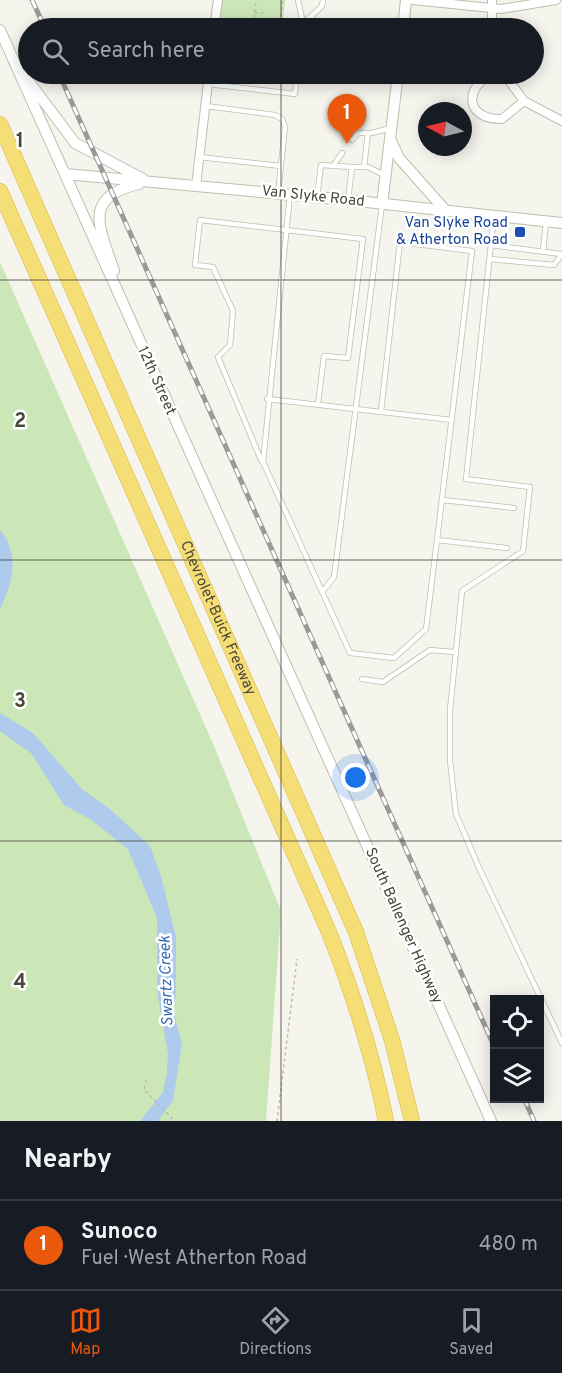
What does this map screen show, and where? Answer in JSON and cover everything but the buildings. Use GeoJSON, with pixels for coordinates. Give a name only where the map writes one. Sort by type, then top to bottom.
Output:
{"type":"FeatureCollection","features":[{"type":"Feature","properties":{"kind":"highway","name":"Chevrolet-Buick Freeway"},"geometry":{"type":"LineString","coordinates":[[0,124],[352,921],[392,1040],[412,1121]]}},
{"type":"Feature","properties":{"kind":"highway","name":"Chevrolet-Buick Freeway"},"geometry":{"type":"LineString","coordinates":[[0,191],[329,932],[358,1014],[386,1121]]}},
{"type":"Feature","properties":{"kind":"street"},"geometry":{"type":"LineString","coordinates":[[215,18],[218,0]]}},
{"type":"Feature","properties":{"kind":"street"},"geometry":{"type":"LineString","coordinates":[[404,18],[406,0]]}},
{"type":"Feature","properties":{"kind":"street"},"geometry":{"type":"LineString","coordinates":[[412,0],[491,5],[556,0]]}},
{"type":"Feature","properties":{"kind":"street","name":"12th Street"},"geometry":{"type":"LineString","coordinates":[[0,30],[18,69]]}},
{"type":"Feature","properties":{"kind":"street","name":"12th Street"},"geometry":{"type":"LineString","coordinates":[[25,84],[132,328],[315,731]]}},
{"type":"Feature","properties":{"kind":"street"},"geometry":{"type":"LineString","coordinates":[[30,84],[75,143],[148,181]]}},
{"type":"Feature","properties":{"kind":"street"},"geometry":{"type":"LineString","coordinates":[[196,186],[208,84]]}},
{"type":"Feature","properties":{"kind":"street"},"geometry":{"type":"LineString","coordinates":[[382,204],[397,84]]}},
{"type":"Feature","properties":{"kind":"street"},"geometry":{"type":"LineString","coordinates":[[478,84],[472,93],[471,100],[478,112],[486,117],[501,118],[524,101]]}},
{"type":"Feature","properties":{"kind":"street"},"geometry":{"type":"LineString","coordinates":[[511,84],[524,101],[562,121]]}},
{"type":"Feature","properties":{"kind":"street"},"geometry":{"type":"LineString","coordinates":[[390,134],[399,158],[447,211]]}},
{"type":"Feature","properties":{"kind":"street","name":"Van Slyke Road"},"geometry":{"type":"LineString","coordinates":[[65,174],[348,200],[562,223]]}},
{"type":"Feature","properties":{"kind":"street"},"geometry":{"type":"LineString","coordinates":[[132,328],[99,219],[101,208],[112,192],[148,181]]}},
{"type":"Feature","properties":{"kind":"street","name":"South Ballenger Highway"},"geometry":{"type":"LineString","coordinates":[[315,731],[491,1121]]}},
{"type":"Feature","properties":{"kind":"lane"},"geometry":{"type":"LineString","coordinates":[[298,0],[302,18]]}},
{"type":"Feature","properties":{"kind":"lane"},"geometry":{"type":"LineString","coordinates":[[311,18],[322,6],[323,0]]}},
{"type":"Feature","properties":{"kind":"lane"},"geometry":{"type":"LineString","coordinates":[[208,84],[295,94],[296,84]]}},
{"type":"Feature","properties":{"kind":"lane"},"geometry":{"type":"LineString","coordinates":[[205,106],[275,115],[282,119],[285,127],[278,194]]}},
{"type":"Feature","properties":{"kind":"lane"},"geometry":{"type":"LineString","coordinates":[[352,140],[358,133],[390,134]]}},
{"type":"Feature","properties":{"kind":"lane"},"geometry":{"type":"LineString","coordinates":[[364,167],[368,133]]}},
{"type":"Feature","properties":{"kind":"lane"},"geometry":{"type":"LineString","coordinates":[[333,166],[342,153]]}},
{"type":"Feature","properties":{"kind":"lane"},"geometry":{"type":"LineString","coordinates":[[199,157],[281,166]]}},
{"type":"Feature","properties":{"kind":"lane"},"geometry":{"type":"LineString","coordinates":[[317,197],[321,165],[364,167],[385,175]]}},
{"type":"Feature","properties":{"kind":"lane"},"geometry":{"type":"LineString","coordinates":[[348,200],[352,167]]}},
{"type":"Feature","properties":{"kind":"lane"},"geometry":{"type":"LineString","coordinates":[[262,462],[290,195]]}},
{"type":"Feature","properties":{"kind":"lane"},"geometry":{"type":"LineString","coordinates":[[323,591],[334,577],[382,204]]}},
{"type":"Feature","properties":{"kind":"lane"},"geometry":{"type":"LineString","coordinates":[[494,216],[466,478],[530,488],[523,551],[462,591],[454,652],[450,761],[456,814],[562,1043]]}},
{"type":"Feature","properties":{"kind":"lane"},"geometry":{"type":"LineString","coordinates":[[318,404],[324,356],[348,358],[363,239],[200,220],[195,265],[213,267],[233,311],[230,345],[218,357],[262,462],[350,653],[394,658],[426,629],[472,251],[400,242],[381,411]]}},
{"type":"Feature","properties":{"kind":"lane"},"geometry":{"type":"LineString","coordinates":[[543,251],[546,222]]}},
{"type":"Feature","properties":{"kind":"lane"},"geometry":{"type":"LineString","coordinates":[[490,259],[554,265],[562,254],[491,245]]}},
{"type":"Feature","properties":{"kind":"lane"},"geometry":{"type":"LineString","coordinates":[[267,399],[452,420]]}},
{"type":"Feature","properties":{"kind":"lane"},"geometry":{"type":"LineString","coordinates":[[443,500],[514,508]]}},
{"type":"Feature","properties":{"kind":"lane"},"geometry":{"type":"LineString","coordinates":[[437,540],[507,548]]}},
{"type":"Feature","properties":{"kind":"lane"},"geometry":{"type":"LineString","coordinates":[[362,679],[383,682],[430,650],[454,652]]}},
{"type":"Feature","properties":{"kind":"path"},"geometry":{"type":"LineString","coordinates":[[254,18],[256,0]]}},
{"type":"Feature","properties":{"kind":"path"},"geometry":{"type":"LineString","coordinates":[[280,18],[283,0]]}},
{"type":"Feature","properties":{"kind":"path"},"geometry":{"type":"LineString","coordinates":[[255,13],[263,13]]}},
{"type":"Feature","properties":{"kind":"path"},"geometry":{"type":"LineString","coordinates":[[277,1121],[297,959]]}},
{"type":"Feature","properties":{"kind":"path"},"geometry":{"type":"LineString","coordinates":[[146,1080],[144,1090],[147,1095],[171,1119]]}},
{"type":"Feature","properties":{"kind":"green space"},"geometry":{"type":"Polygon","coordinates":[[[222,0],[285,0],[283,18],[220,18],[222,0]]]}},
{"type":"Feature","properties":{"kind":"green space"},"geometry":{"type":"Polygon","coordinates":[[[0,262],[214,746],[281,911],[266,1121],[0,1121],[0,262]]]}},
{"type":"Feature","properties":{"kind":"water"},"geometry":{"type":"Polygon","coordinates":[[[0,530],[10,549],[12,568],[8,589],[0,609],[0,530]]]}},
{"type":"Feature","properties":{"kind":"water","name":"Swartz Creek"},"geometry":{"type":"Polygon","coordinates":[[[0,713],[33,733],[83,790],[110,809],[150,846],[161,876],[176,937],[176,995],[173,1009],[182,1044],[173,1100],[158,1121],[140,1121],[163,1092],[167,1072],[168,1054],[157,991],[157,918],[128,849],[90,819],[64,805],[32,754],[0,731],[0,713]]]}},
{"type":"Feature","properties":{"kind":"railway"},"geometry":{"type":"LineString","coordinates":[[32,0],[40,18]]}},
{"type":"Feature","properties":{"kind":"railway"},"geometry":{"type":"LineString","coordinates":[[63,84],[490,1037]]}},
{"type":"Feature","properties":{"kind":"railway"},"geometry":{"type":"LineString","coordinates":[[526,1103],[534,1121]]}},
{"type":"Feature","properties":{"kind":"place","name":"Sunoco"},"geometry":{"type":"Point","coordinates":[347,144]}},
{"type":"Feature","properties":{"kind":"place","name":"Van Slyke Road & Atherton Road"},"geometry":{"type":"Point","coordinates":[520,232]}}]}
